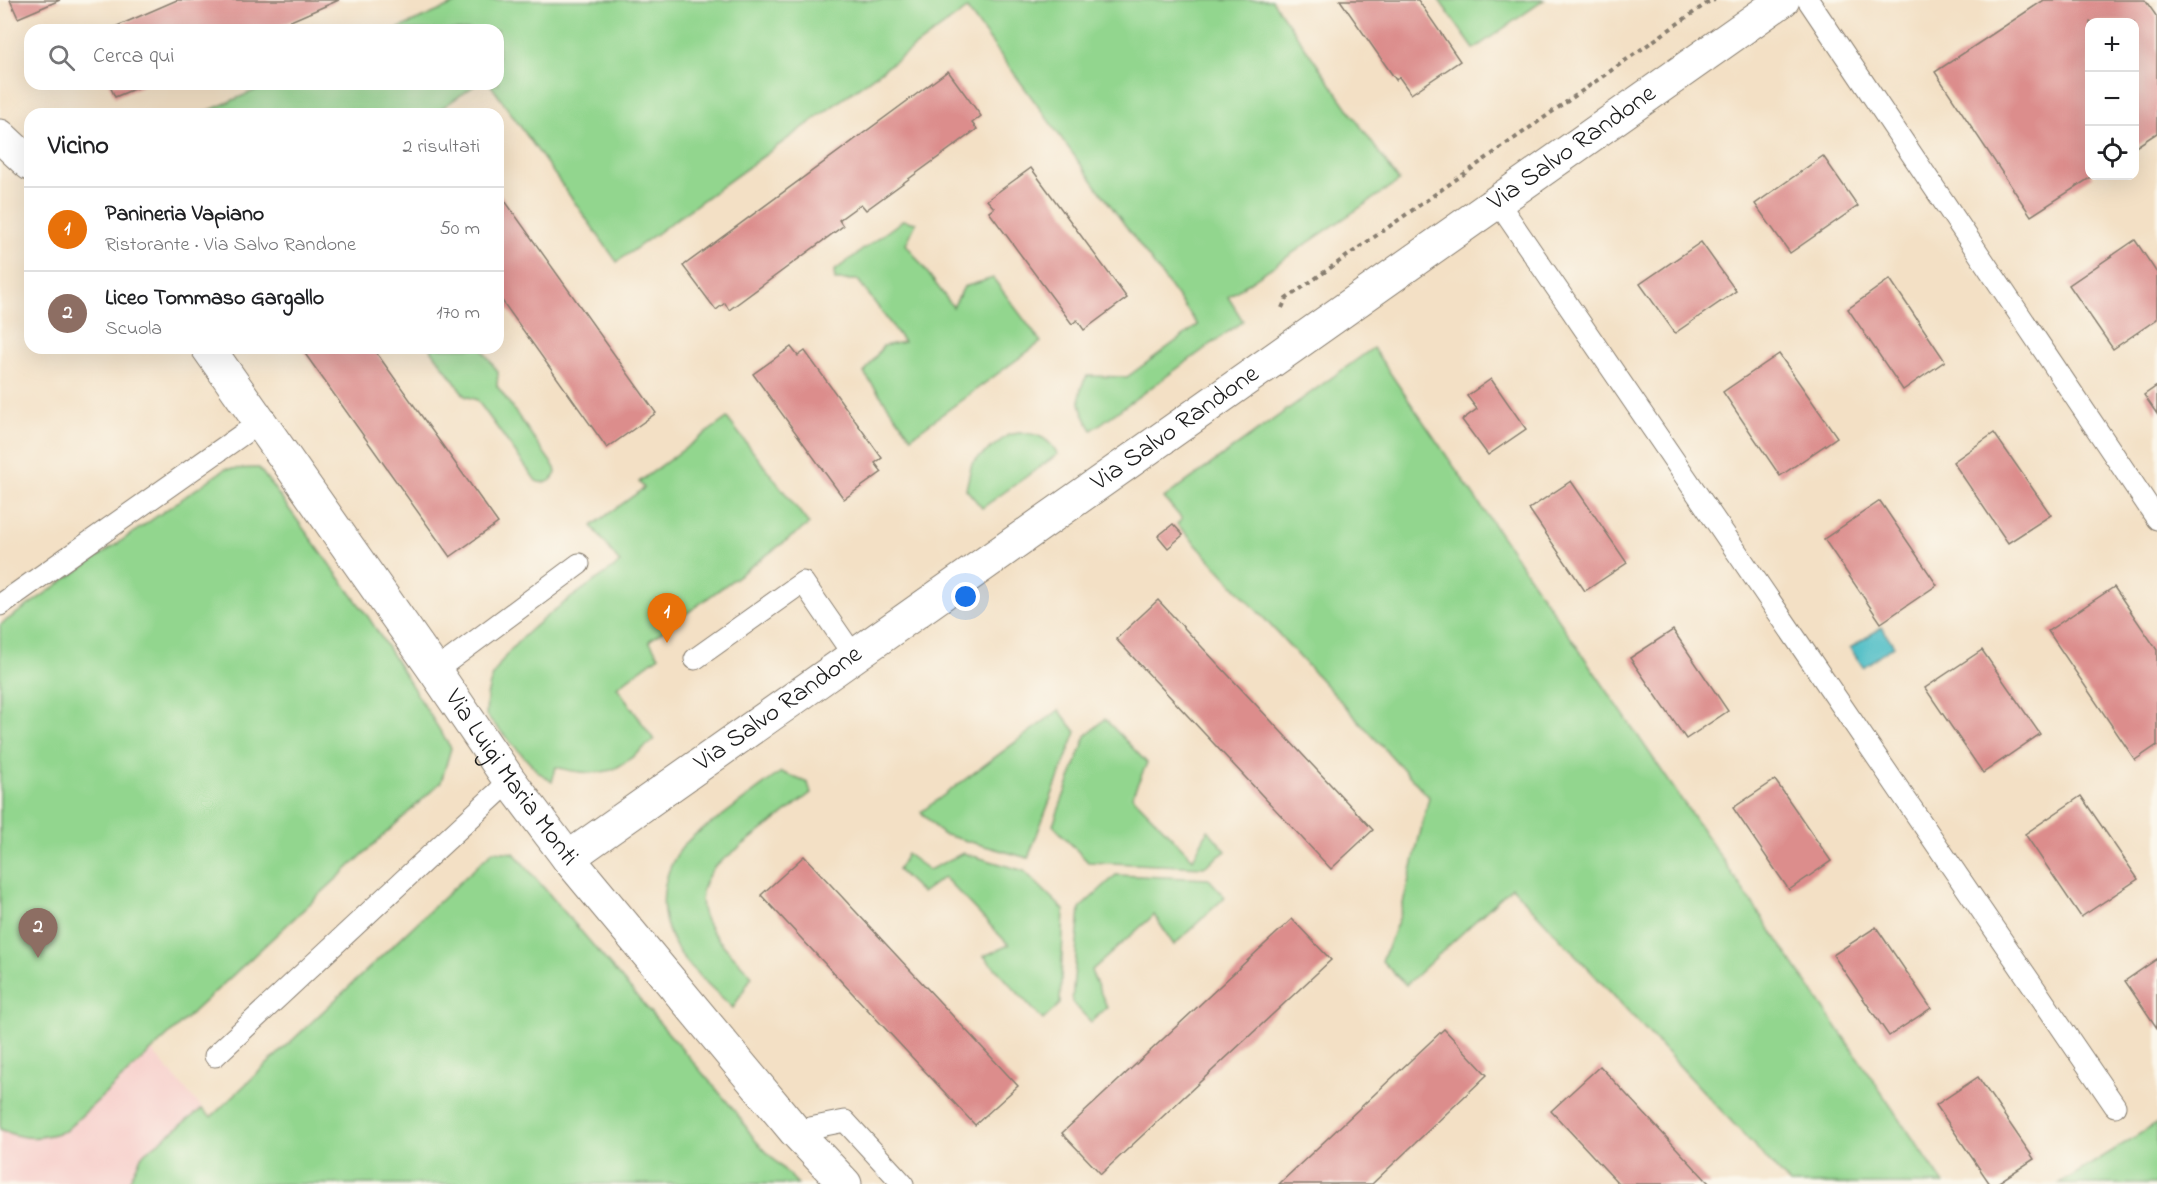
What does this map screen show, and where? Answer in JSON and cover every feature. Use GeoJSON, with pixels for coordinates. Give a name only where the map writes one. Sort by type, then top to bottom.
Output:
{"type":"FeatureCollection","features":[{"type":"Feature","properties":{"kind":"street","name":"Via Salvo Randone"},"geometry":{"type":"LineString","coordinates":[[568,858],[1783,0]]}},
{"type":"Feature","properties":{"kind":"street"},"geometry":{"type":"LineString","coordinates":[[0,135],[24,158]]}},
{"type":"Feature","properties":{"kind":"street","name":"Via Luigi Maria Monti"},"geometry":{"type":"LineString","coordinates":[[211,354],[435,670],[510,781],[568,858],[795,1131],[845,1184]]}},
{"type":"Feature","properties":{"kind":"lane"},"geometry":{"type":"LineString","coordinates":[[1808,0],[2157,519]]}},
{"type":"Feature","properties":{"kind":"lane"},"geometry":{"type":"LineString","coordinates":[[1497,201],[2115,1106]]}},
{"type":"Feature","properties":{"kind":"lane"},"geometry":{"type":"LineString","coordinates":[[0,605],[260,422]]}},
{"type":"Feature","properties":{"kind":"lane"},"geometry":{"type":"LineString","coordinates":[[435,670],[579,564]]}},
{"type":"Feature","properties":{"kind":"lane"},"geometry":{"type":"LineString","coordinates":[[695,659],[803,582],[854,656]]}},
{"type":"Feature","properties":{"kind":"lane"},"geometry":{"type":"LineString","coordinates":[[215,1056],[510,781]]}},
{"type":"Feature","properties":{"kind":"lane"},"geometry":{"type":"LineString","coordinates":[[795,1131],[845,1121],[903,1184]]}},
{"type":"Feature","properties":{"kind":"path"},"geometry":{"type":"LineString","coordinates":[[1278,318],[1286,299],[1710,0],[1715,0]]}},
{"type":"Feature","properties":{"kind":"shaded area"},"geometry":{"type":"Polygon","coordinates":[[[0,865],[152,1051],[269,1184],[0,1184],[0,865]]]}},
{"type":"Feature","properties":{"kind":"green space"},"geometry":{"type":"Polygon","coordinates":[[[464,0],[1272,0],[1399,181],[1228,297],[1243,321],[1092,430],[1080,403],[1081,390],[1087,376],[1127,377],[1198,325],[967,9],[617,262],[494,90],[504,90],[504,24],[409,24],[464,0]]]}},
{"type":"Feature","properties":{"kind":"green space"},"geometry":{"type":"Polygon","coordinates":[[[1439,0],[1544,0],[1474,49],[1439,0]]]}},
{"type":"Feature","properties":{"kind":"green space"},"geometry":{"type":"Polygon","coordinates":[[[256,90],[468,90],[442,108],[215,108],[256,90]]]}},
{"type":"Feature","properties":{"kind":"green space"},"geometry":{"type":"Polygon","coordinates":[[[903,220],[916,223],[906,244],[953,307],[964,287],[993,278],[1041,342],[911,437],[864,373],[883,346],[904,342],[858,280],[835,280],[834,271],[903,220]]]}},
{"type":"Feature","properties":{"kind":"green space"},"geometry":{"type":"Polygon","coordinates":[[[1373,348],[1944,1184],[1790,1184],[1512,887],[1406,985],[1382,961],[1400,916],[1429,797],[1177,524],[1182,519],[1164,498],[1373,348]]]}},
{"type":"Feature","properties":{"kind":"green space"},"geometry":{"type":"Polygon","coordinates":[[[434,354],[485,354],[498,372],[497,386],[555,468],[556,473],[553,479],[546,483],[536,481],[477,400],[465,396],[434,354]]]}},
{"type":"Feature","properties":{"kind":"green space"},"geometry":{"type":"Polygon","coordinates":[[[727,418],[809,524],[649,641],[659,656],[617,687],[654,740],[611,770],[583,772],[556,767],[552,782],[537,771],[486,715],[487,695],[494,673],[523,637],[542,620],[620,563],[592,526],[644,488],[639,482],[727,418]]]}},
{"type":"Feature","properties":{"kind":"green space"},"geometry":{"type":"Polygon","coordinates":[[[1019,433],[1042,438],[1058,454],[982,508],[966,489],[972,463],[1008,435],[1019,433]]]}},
{"type":"Feature","properties":{"kind":"green space"},"geometry":{"type":"Polygon","coordinates":[[[259,468],[369,618],[451,748],[441,782],[65,1131],[32,1138],[17,1136],[0,1129],[0,625],[225,469],[259,468]]]}},
{"type":"Feature","properties":{"kind":"green space"},"geometry":{"type":"Polygon","coordinates":[[[1059,710],[1076,732],[1028,858],[942,834],[921,812],[1059,710]]]}},
{"type":"Feature","properties":{"kind":"green space"},"geometry":{"type":"Polygon","coordinates":[[[1105,719],[1147,763],[1132,796],[1193,859],[1208,830],[1226,851],[1204,867],[1088,862],[1053,825],[1086,736],[1105,719]]]}},
{"type":"Feature","properties":{"kind":"green space"},"geometry":{"type":"Polygon","coordinates":[[[781,772],[808,783],[811,793],[715,866],[705,883],[701,898],[703,912],[709,926],[752,976],[733,1008],[699,976],[677,949],[664,914],[665,887],[673,862],[691,838],[781,772]]]}},
{"type":"Feature","properties":{"kind":"green space"},"geometry":{"type":"Polygon","coordinates":[[[493,851],[514,853],[735,1111],[755,1140],[798,1184],[128,1184],[142,1155],[202,1109],[211,1117],[493,851]]]}},
{"type":"Feature","properties":{"kind":"green space"},"geometry":{"type":"Polygon","coordinates":[[[963,853],[1024,871],[1064,910],[1060,1004],[1043,1020],[984,956],[1009,945],[944,877],[922,893],[898,870],[907,854],[929,870],[963,853]]]}},
{"type":"Feature","properties":{"kind":"green space"},"geometry":{"type":"Polygon","coordinates":[[[1116,875],[1209,879],[1225,897],[1174,945],[1154,915],[1091,971],[1107,1007],[1091,1022],[1072,1002],[1080,908],[1116,875]]]}},
{"type":"Feature","properties":{"kind":"green space"},"geometry":{"type":"Polygon","coordinates":[[[2157,1123],[2157,1184],[2059,1184],[2157,1123]]]}},
{"type":"Feature","properties":{"kind":"water"},"geometry":{"type":"Polygon","coordinates":[[[1882,627],[1894,646],[1863,667],[1850,648],[1882,627]]]}},
{"type":"Feature","properties":{"kind":"building"},"geometry":{"type":"Polygon","coordinates":[[[10,0],[60,0],[18,18],[10,0]]]}},
{"type":"Feature","properties":{"kind":"building"},"geometry":{"type":"Polygon","coordinates":[[[177,0],[339,0],[284,24],[122,24],[177,0]]]}},
{"type":"Feature","properties":{"kind":"building"},"geometry":{"type":"Polygon","coordinates":[[[1340,0],[1418,0],[1460,61],[1411,94],[1399,77],[1396,80],[1340,0]]]}},
{"type":"Feature","properties":{"kind":"building"},"geometry":{"type":"Polygon","coordinates":[[[2044,0],[2145,0],[2157,17],[2157,133],[2139,145],[2139,18],[2085,18],[2087,180],[2031,216],[1935,72],[2044,0]]]}},
{"type":"Feature","properties":{"kind":"building"},"geometry":{"type":"Polygon","coordinates":[[[948,71],[981,116],[972,123],[977,129],[866,210],[861,204],[839,220],[843,226],[729,310],[725,303],[716,310],[683,266],[948,71]]]}},
{"type":"Feature","properties":{"kind":"building"},"geometry":{"type":"Polygon","coordinates":[[[112,90],[132,90],[115,97],[112,90]]]}},
{"type":"Feature","properties":{"kind":"building"},"geometry":{"type":"Polygon","coordinates":[[[1823,156],[1858,206],[1790,253],[1755,204],[1823,156]]]}},
{"type":"Feature","properties":{"kind":"building"},"geometry":{"type":"Polygon","coordinates":[[[1031,168],[1127,298],[1084,330],[1077,320],[1072,324],[989,212],[994,208],[987,200],[1031,168]]]}},
{"type":"Feature","properties":{"kind":"building"},"geometry":{"type":"Polygon","coordinates":[[[504,199],[656,413],[607,448],[504,303],[504,199]]]}},
{"type":"Feature","properties":{"kind":"building"},"geometry":{"type":"Polygon","coordinates":[[[2135,240],[2157,273],[2157,319],[2113,349],[2069,285],[2135,240]]]}},
{"type":"Feature","properties":{"kind":"building"},"geometry":{"type":"Polygon","coordinates":[[[1701,242],[1736,291],[1675,333],[1640,284],[1701,242]]]}},
{"type":"Feature","properties":{"kind":"building"},"geometry":{"type":"Polygon","coordinates":[[[1890,279],[1945,361],[1903,390],[1848,309],[1890,279]]]}},
{"type":"Feature","properties":{"kind":"building"},"geometry":{"type":"Polygon","coordinates":[[[791,347],[798,356],[805,351],[882,458],[875,463],[882,472],[844,499],[753,374],[791,347]]]}},
{"type":"Feature","properties":{"kind":"building"},"geometry":{"type":"Polygon","coordinates":[[[305,354],[377,354],[498,523],[450,557],[305,354]]]}},
{"type":"Feature","properties":{"kind":"building"},"geometry":{"type":"Polygon","coordinates":[[[1779,354],[1837,437],[1780,476],[1723,392],[1779,354]]]}},
{"type":"Feature","properties":{"kind":"building"},"geometry":{"type":"Polygon","coordinates":[[[1491,379],[1526,429],[1488,455],[1462,420],[1477,409],[1467,396],[1491,379]]]}},
{"type":"Feature","properties":{"kind":"building"},"geometry":{"type":"Polygon","coordinates":[[[2157,386],[2157,414],[2144,395],[2157,386]]]}},
{"type":"Feature","properties":{"kind":"building"},"geometry":{"type":"Polygon","coordinates":[[[1994,433],[2051,515],[2008,543],[1953,462],[1994,433]]]}},
{"type":"Feature","properties":{"kind":"building"},"geometry":{"type":"Polygon","coordinates":[[[1571,481],[1627,563],[1585,591],[1529,509],[1571,481]]]}},
{"type":"Feature","properties":{"kind":"building"},"geometry":{"type":"Polygon","coordinates":[[[1880,501],[1937,585],[1881,623],[1824,539],[1880,501]]]}},
{"type":"Feature","properties":{"kind":"building"},"geometry":{"type":"Polygon","coordinates":[[[1173,524],[1183,535],[1168,548],[1158,536],[1173,524]]]}},
{"type":"Feature","properties":{"kind":"building"},"geometry":{"type":"Polygon","coordinates":[[[2114,587],[2157,650],[2157,745],[2135,760],[2048,631],[2114,587]]]}},
{"type":"Feature","properties":{"kind":"building"},"geometry":{"type":"Polygon","coordinates":[[[1158,600],[1373,830],[1331,869],[1116,639],[1158,600]]]}},
{"type":"Feature","properties":{"kind":"building"},"geometry":{"type":"Polygon","coordinates":[[[1673,630],[1728,711],[1686,739],[1630,658],[1673,630]]]}},
{"type":"Feature","properties":{"kind":"building"},"geometry":{"type":"Polygon","coordinates":[[[1982,650],[2040,734],[1983,773],[1925,688],[1982,650]]]}},
{"type":"Feature","properties":{"kind":"building"},"geometry":{"type":"Polygon","coordinates":[[[1775,780],[1831,861],[1789,890],[1733,808],[1775,780]]]}},
{"type":"Feature","properties":{"kind":"building"},"geometry":{"type":"Polygon","coordinates":[[[2081,796],[2138,879],[2081,917],[2025,834],[2081,796]]]}},
{"type":"Feature","properties":{"kind":"building"},"geometry":{"type":"Polygon","coordinates":[[[804,856],[1018,1086],[975,1125],[761,895],[804,856]]]}},
{"type":"Feature","properties":{"kind":"building"},"geometry":{"type":"Polygon","coordinates":[[[1292,919],[1331,960],[1101,1174],[1062,1133],[1292,919]]]}},
{"type":"Feature","properties":{"kind":"building"},"geometry":{"type":"Polygon","coordinates":[[[1876,927],[1931,1008],[1889,1036],[1833,955],[1876,927]]]}},
{"type":"Feature","properties":{"kind":"building"},"geometry":{"type":"Polygon","coordinates":[[[2157,959],[2157,1028],[2125,981],[2157,959]]]}},
{"type":"Feature","properties":{"kind":"building"},"geometry":{"type":"Polygon","coordinates":[[[1444,1029],[1487,1075],[1372,1184],[1279,1184],[1444,1029]]]}},
{"type":"Feature","properties":{"kind":"building"},"geometry":{"type":"Polygon","coordinates":[[[1600,1066],[1710,1184],[1619,1184],[1604,1168],[1551,1111],[1600,1066]]]}},
{"type":"Feature","properties":{"kind":"building"},"geometry":{"type":"Polygon","coordinates":[[[1978,1077],[2034,1159],[1996,1184],[1990,1184],[1936,1105],[1978,1077]]]}},
{"type":"Feature","properties":{"kind":"place","name":"Panineria Vapiano"},"geometry":{"type":"Point","coordinates":[667,643]}},
{"type":"Feature","properties":{"kind":"place","name":"Liceo Tommaso Gargallo"},"geometry":{"type":"Point","coordinates":[38,958]}}]}
